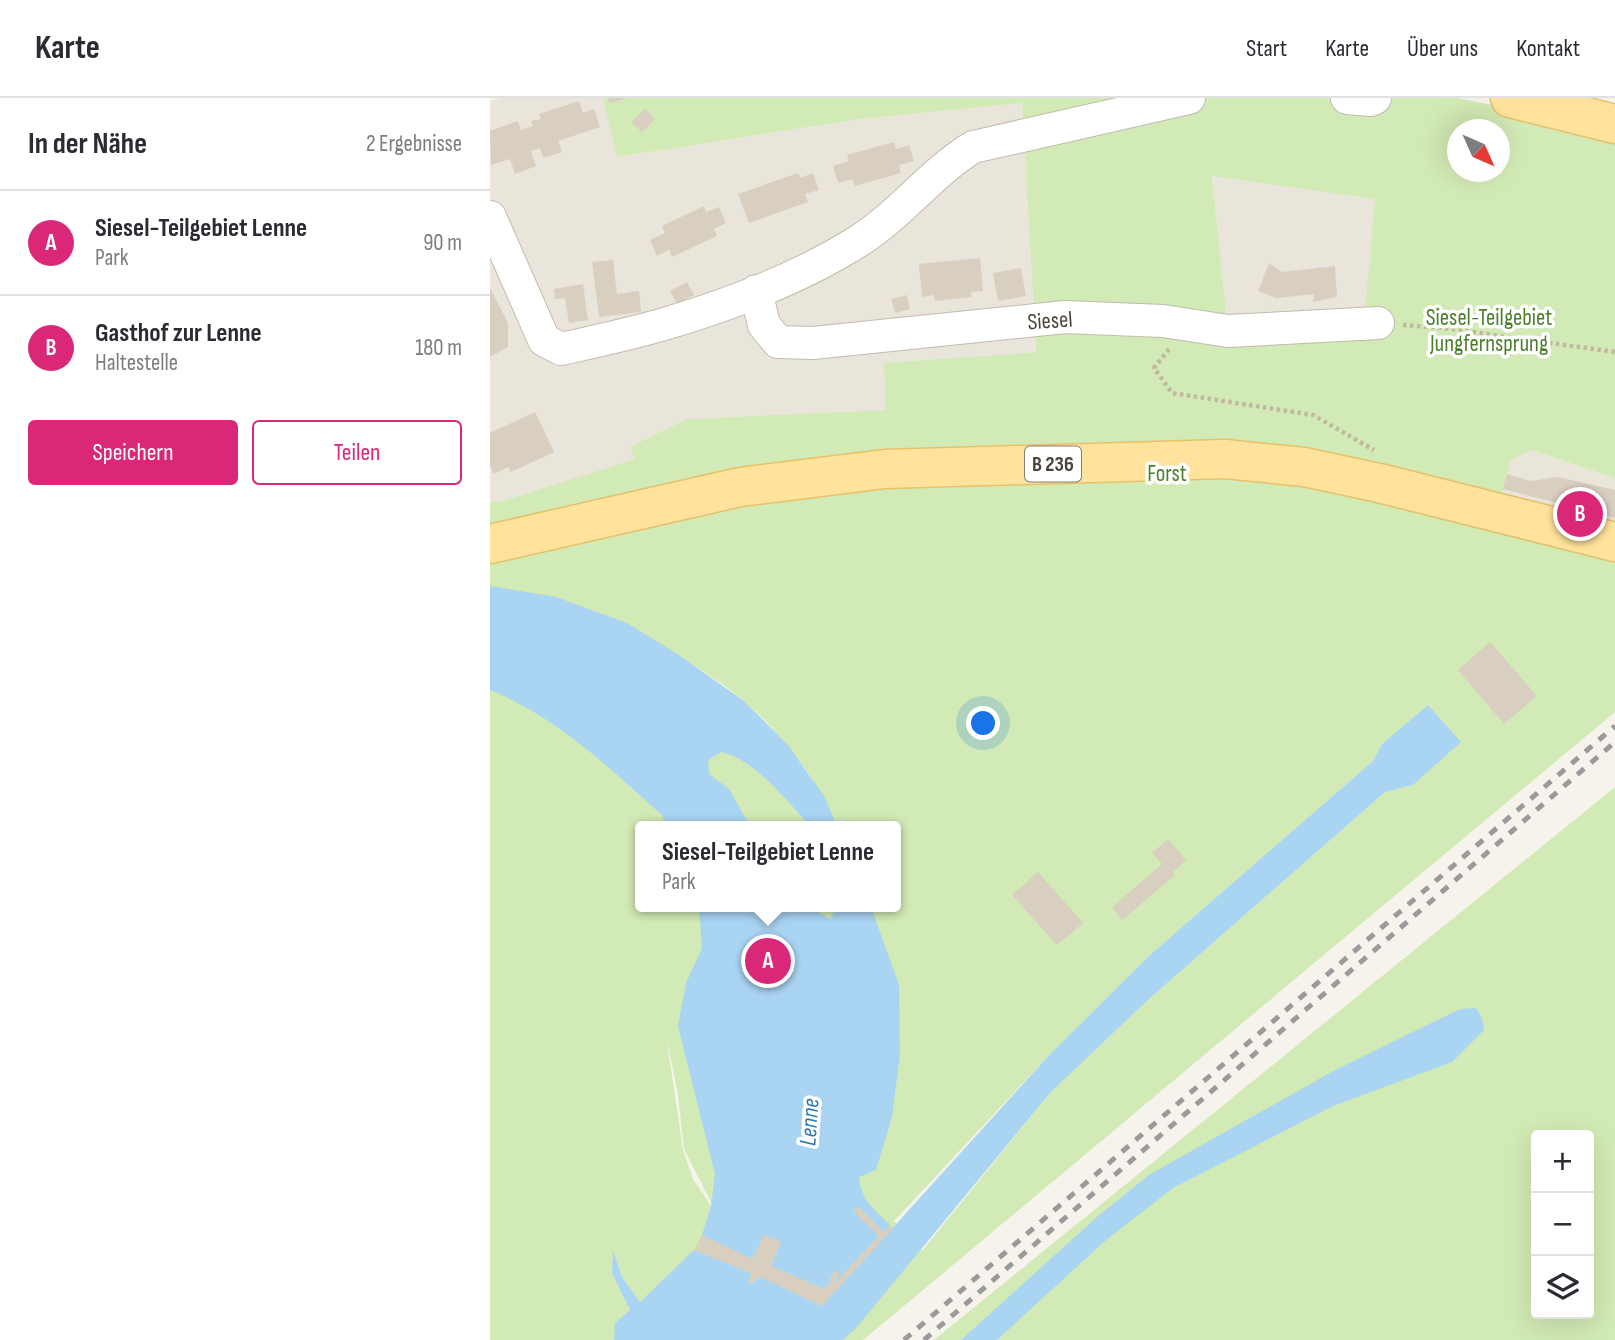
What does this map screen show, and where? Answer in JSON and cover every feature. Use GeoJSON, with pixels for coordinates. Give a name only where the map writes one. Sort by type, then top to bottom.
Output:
{"type":"FeatureCollection","features":[{"type":"Feature","properties":{"kind":"main road"},"geometry":{"type":"LineString","coordinates":[[1510,98],[1615,124]]}},
{"type":"Feature","properties":{"kind":"main road","name":"B 236"},"geometry":{"type":"LineString","coordinates":[[490,544],[740,487],[885,469],[1225,459],[1316,469],[1615,542]]}},
{"type":"Feature","properties":{"kind":"street"},"geometry":{"type":"LineString","coordinates":[[490,217],[544,340],[561,349],[670,323],[810,268],[859,241],[908,203],[955,159],[974,147],[1189,98]]}},
{"type":"Feature","properties":{"kind":"street"},"geometry":{"type":"LineString","coordinates":[[1347,98],[1375,98]]}},
{"type":"Feature","properties":{"kind":"street","name":"Siesel"},"geometry":{"type":"LineString","coordinates":[[756,291],[764,325],[778,342],[813,343],[970,329],[1065,317],[1163,321],[1228,331],[1378,323]]}},
{"type":"Feature","properties":{"kind":"path"},"geometry":{"type":"LineString","coordinates":[[1378,323],[1444,328],[1615,352]]}},
{"type":"Feature","properties":{"kind":"path"},"geometry":{"type":"LineString","coordinates":[[1172,346],[1154,368],[1172,393],[1313,415],[1384,455]]}},
{"type":"Feature","properties":{"kind":"shaded area"},"geometry":{"type":"Polygon","coordinates":[[[500,98],[603,98],[617,157],[860,119],[1022,103],[1036,352],[885,363],[887,410],[687,419],[631,448],[636,459],[500,502],[490,502],[490,102],[500,98]]]}},
{"type":"Feature","properties":{"kind":"shaded area"},"geometry":{"type":"Polygon","coordinates":[[[1212,176],[1394,201],[1378,323],[1228,331],[1212,176]]]}},
{"type":"Feature","properties":{"kind":"shaded area"},"geometry":{"type":"Polygon","coordinates":[[[1515,445],[1615,478],[1615,541],[1497,513],[1515,445]]]}},
{"type":"Feature","properties":{"kind":"green space"},"geometry":{"type":"Polygon","coordinates":[[[603,98],[1458,98],[1615,131],[1615,478],[1531,450],[1511,460],[1497,513],[1615,541],[1615,712],[863,1340],[490,1340],[490,502],[500,502],[635,459],[630,447],[687,419],[886,410],[884,363],[1036,352],[1022,103],[860,119],[617,157],[603,98]],[[1212,176],[1228,331],[1364,324],[1375,199],[1212,176]],[[679,655],[827,821],[635,821],[635,912],[901,912],[901,821],[835,821],[820,792],[798,759],[759,715],[721,683],[679,655]],[[1428,705],[1382,744],[1373,761],[1150,955],[1051,1053],[894,1221],[922,1251],[1050,1093],[1149,999],[1385,792],[1413,785],[1460,742],[1428,705]],[[666,1036],[683,1150],[693,1179],[711,1206],[705,1226],[714,1208],[684,1149],[678,1094],[666,1036]],[[614,1253],[612,1273],[630,1310],[615,1323],[640,1303],[622,1277],[614,1253]]]}},
{"type":"Feature","properties":{"kind":"green space"},"geometry":{"type":"Polygon","coordinates":[[[1615,787],[1615,1340],[934,1340],[1615,787]]]}},
{"type":"Feature","properties":{"kind":"water"},"geometry":{"type":"Polygon","coordinates":[[[490,586],[556,597],[627,623],[679,655],[744,701],[788,745],[824,796],[835,821],[805,821],[758,772],[734,756],[721,752],[708,760],[709,774],[729,789],[747,821],[665,821],[662,815],[622,779],[560,729],[538,714],[490,690],[490,586]]]}},
{"type":"Feature","properties":{"kind":"water"},"geometry":{"type":"Polygon","coordinates":[[[1428,705],[1461,742],[1413,785],[1385,792],[1149,999],[1050,1093],[857,1327],[843,1340],[614,1340],[615,1323],[630,1310],[612,1273],[613,1250],[622,1277],[640,1302],[694,1250],[751,1273],[749,1285],[761,1277],[822,1306],[1051,1053],[1150,955],[1373,761],[1382,744],[1428,705]]]}},
{"type":"Feature","properties":{"kind":"water","name":"Lenne"},"geometry":{"type":"Polygon","coordinates":[[[699,912],[818,912],[830,919],[834,912],[873,912],[899,985],[900,1054],[892,1117],[876,1170],[859,1177],[865,1198],[890,1225],[883,1232],[859,1207],[854,1211],[879,1236],[833,1285],[839,1273],[835,1271],[824,1289],[771,1266],[781,1241],[752,1259],[702,1235],[711,1206],[715,1174],[678,1026],[686,983],[702,948],[699,912]]]}},
{"type":"Feature","properties":{"kind":"water"},"geometry":{"type":"Polygon","coordinates":[[[1476,1008],[1482,1018],[1484,1030],[1452,1062],[1333,1106],[1173,1188],[1105,1241],[997,1340],[961,1340],[1098,1216],[1149,1175],[1335,1070],[1460,1009],[1476,1008]]]}},
{"type":"Feature","properties":{"kind":"building"},"geometry":{"type":"Polygon","coordinates":[[[608,98],[625,98],[625,99],[610,103],[608,98]]]}},
{"type":"Feature","properties":{"kind":"building"},"geometry":{"type":"Polygon","coordinates":[[[579,101],[583,113],[594,109],[600,127],[558,141],[562,152],[543,158],[540,148],[531,151],[536,166],[515,174],[510,159],[491,165],[490,131],[518,121],[521,130],[533,126],[531,121],[541,119],[539,114],[579,101]]]}},
{"type":"Feature","properties":{"kind":"building"},"geometry":{"type":"Polygon","coordinates":[[[645,109],[655,119],[642,132],[631,122],[645,109]]]}},
{"type":"Feature","properties":{"kind":"building"},"geometry":{"type":"Polygon","coordinates":[[[894,142],[896,149],[909,145],[914,161],[899,165],[901,173],[855,186],[852,179],[838,183],[833,166],[849,161],[847,155],[894,142]]]}},
{"type":"Feature","properties":{"kind":"building"},"geometry":{"type":"Polygon","coordinates":[[[798,173],[800,178],[813,173],[819,190],[805,194],[808,202],[749,223],[738,194],[798,173]]]}},
{"type":"Feature","properties":{"kind":"building"},"geometry":{"type":"Polygon","coordinates":[[[704,206],[706,212],[719,207],[726,223],[714,229],[717,236],[672,257],[669,250],[657,256],[650,240],[665,233],[662,226],[704,206]]]}},
{"type":"Feature","properties":{"kind":"building"},"geometry":{"type":"Polygon","coordinates":[[[980,258],[983,291],[971,292],[972,297],[935,301],[934,295],[922,297],[919,264],[980,258]]]}},
{"type":"Feature","properties":{"kind":"building"},"geometry":{"type":"Polygon","coordinates":[[[613,260],[617,294],[639,291],[641,312],[599,317],[592,262],[613,260]]]}},
{"type":"Feature","properties":{"kind":"building"},"geometry":{"type":"Polygon","coordinates":[[[1269,263],[1282,272],[1335,266],[1337,297],[1313,302],[1314,294],[1276,298],[1258,291],[1269,263]]]}},
{"type":"Feature","properties":{"kind":"building"},"geometry":{"type":"Polygon","coordinates":[[[1021,268],[1026,296],[998,301],[993,273],[1021,268]]]}},
{"type":"Feature","properties":{"kind":"building"},"geometry":{"type":"Polygon","coordinates":[[[687,282],[694,295],[677,304],[670,291],[687,282]]]}},
{"type":"Feature","properties":{"kind":"building"},"geometry":{"type":"Polygon","coordinates":[[[583,284],[588,320],[569,323],[565,298],[555,299],[554,289],[583,284]]]}},
{"type":"Feature","properties":{"kind":"building"},"geometry":{"type":"Polygon","coordinates":[[[490,288],[508,323],[508,347],[490,357],[490,288]]]}},
{"type":"Feature","properties":{"kind":"building"},"geometry":{"type":"Polygon","coordinates":[[[907,295],[910,309],[895,313],[891,299],[907,295]]]}},
{"type":"Feature","properties":{"kind":"building"},"geometry":{"type":"Polygon","coordinates":[[[535,412],[554,452],[511,472],[508,467],[494,474],[490,466],[490,433],[535,412]]]}},
{"type":"Feature","properties":{"kind":"building"},"geometry":{"type":"Polygon","coordinates":[[[1507,474],[1530,481],[1558,477],[1615,490],[1615,518],[1503,489],[1507,474]]]}},
{"type":"Feature","properties":{"kind":"building"},"geometry":{"type":"Polygon","coordinates":[[[1490,642],[1537,696],[1504,724],[1458,670],[1490,642]]]}},
{"type":"Feature","properties":{"kind":"building"},"geometry":{"type":"Polygon","coordinates":[[[1168,839],[1186,860],[1173,872],[1175,875],[1122,920],[1112,907],[1162,864],[1152,853],[1168,839]]]}},
{"type":"Feature","properties":{"kind":"building"},"geometry":{"type":"Polygon","coordinates":[[[1038,872],[1083,923],[1057,945],[1012,895],[1038,872]]]}},
{"type":"Feature","properties":{"kind":"building"},"geometry":{"type":"Polygon","coordinates":[[[859,1207],[883,1232],[890,1225],[893,1228],[822,1306],[761,1277],[749,1286],[751,1273],[694,1250],[702,1235],[752,1259],[764,1235],[781,1241],[771,1266],[824,1289],[835,1271],[840,1273],[833,1285],[879,1236],[853,1211],[859,1207]]]}},
{"type":"Feature","properties":{"kind":"railway"},"geometry":{"type":"LineString","coordinates":[[904,1340],[1615,726]]}},
{"type":"Feature","properties":{"kind":"railway"},"geometry":{"type":"LineString","coordinates":[[924,1340],[1615,742]]}},
{"type":"Feature","properties":{"kind":"place","name":"Gasthof zur Lenne"},"geometry":{"type":"Point","coordinates":[1580,514]}},
{"type":"Feature","properties":{"kind":"place","name":"Siesel-Teilgebiet Lenne"},"geometry":{"type":"Point","coordinates":[768,961]}},
{"type":"Feature","properties":{"kind":"park label","name":"Siesel-Teilgebiet Jungfernsprung"},"geometry":{"type":"Point","coordinates":[1489,330]}},
{"type":"Feature","properties":{"kind":"park label","name":"Forst"},"geometry":{"type":"Point","coordinates":[1167,473]}}]}
